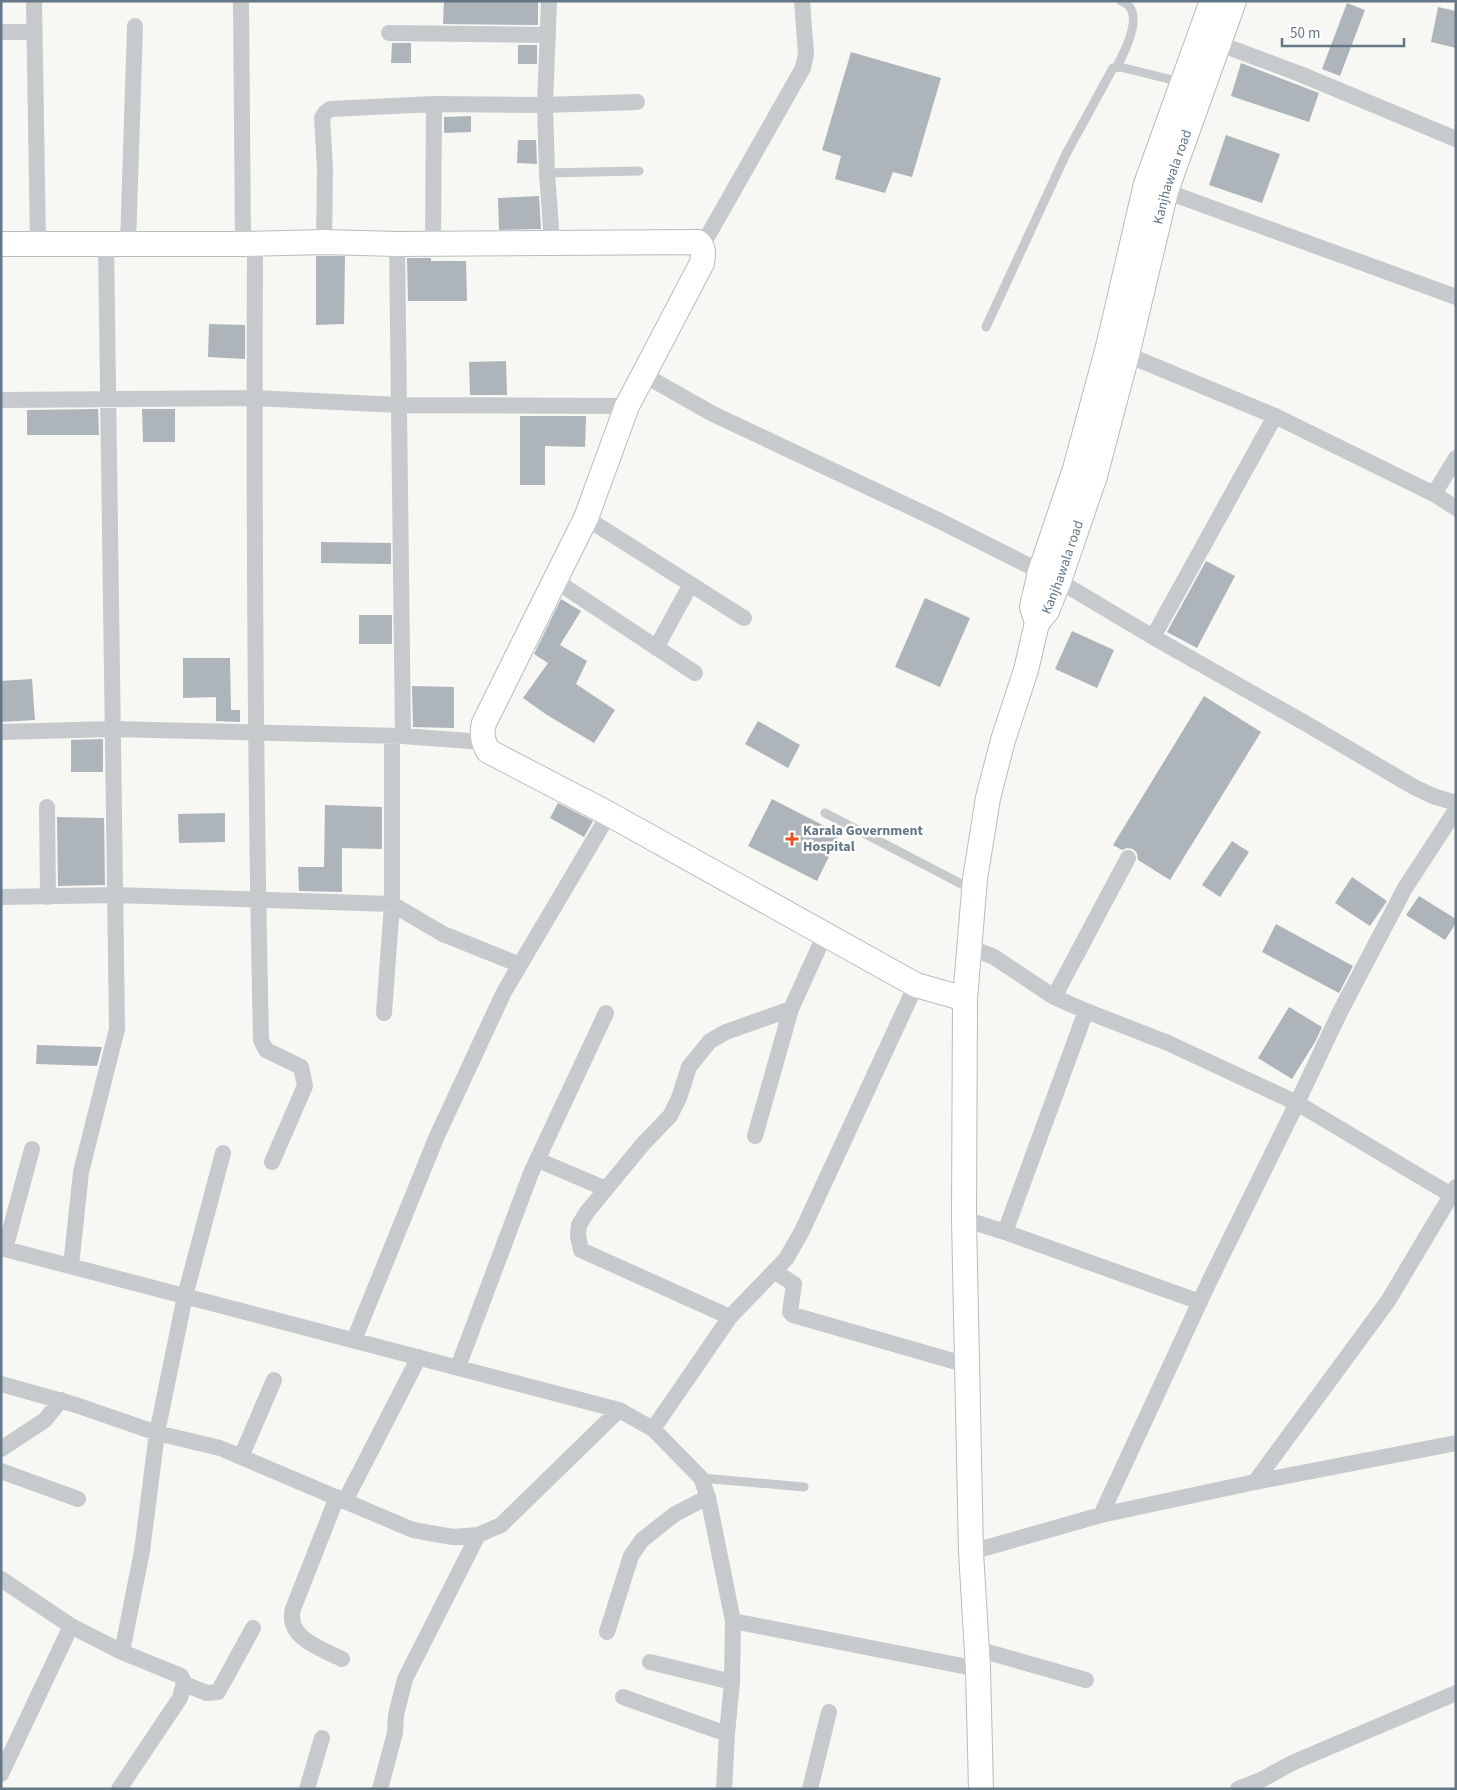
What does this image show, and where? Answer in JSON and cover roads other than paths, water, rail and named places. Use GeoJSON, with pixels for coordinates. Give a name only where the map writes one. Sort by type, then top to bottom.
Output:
{"type":"FeatureCollection","features":[{"type":"Feature","properties":{"kind":"main road","name":"Kanjhawala road"},"geometry":{"type":"LineString","coordinates":[[1156,188],[1210,40],[1212,1]]}},
{"type":"Feature","properties":{"kind":"main road","name":"Kanjhawala road"},"geometry":{"type":"LineString","coordinates":[[981,1789],[972,1552],[964,1219],[965,999],[974,890],[988,798],[1003,740],[1026,670],[1037,623],[1047,611],[1050,577],[1095,476],[1118,351],[1156,188],[1184,83],[1234,1]]}},
{"type":"Feature","properties":{"kind":"main road"},"geometry":{"type":"LineString","coordinates":[[1,244],[698,242],[702,246],[704,253],[702,263],[627,406],[586,518],[484,723],[482,731],[483,742],[488,752],[609,814],[916,985],[965,999]]}},
{"type":"Feature","properties":{"kind":"street"},"geometry":{"type":"LineString","coordinates":[[34,1],[38,244]]}},
{"type":"Feature","properties":{"kind":"street"},"geometry":{"type":"LineString","coordinates":[[241,1],[254,398],[261,1040],[266,1050],[301,1067],[305,1086],[272,1162]]}},
{"type":"Feature","properties":{"kind":"street"},"geometry":{"type":"LineString","coordinates":[[549,1],[545,105],[547,174],[552,242]]}},
{"type":"Feature","properties":{"kind":"street"},"geometry":{"type":"LineString","coordinates":[[702,246],[804,68],[806,54],[802,1]]}},
{"type":"Feature","properties":{"kind":"street"},"geometry":{"type":"LineString","coordinates":[[71,1266],[81,1172],[117,1030],[108,398],[117,244],[135,26]]}},
{"type":"Feature","properties":{"kind":"street"},"geometry":{"type":"LineString","coordinates":[[1,32],[34,32]]}},
{"type":"Feature","properties":{"kind":"street"},"geometry":{"type":"LineString","coordinates":[[389,33],[548,35]]}},
{"type":"Feature","properties":{"kind":"street"},"geometry":{"type":"LineString","coordinates":[[1210,40],[1300,74],[1456,139]]}},
{"type":"Feature","properties":{"kind":"street"},"geometry":{"type":"LineString","coordinates":[[324,242],[325,168],[322,118],[330,109],[434,104],[545,105],[637,102]]}},
{"type":"Feature","properties":{"kind":"street"},"geometry":{"type":"LineString","coordinates":[[433,244],[434,104]]}},
{"type":"Feature","properties":{"kind":"street"},"geometry":{"type":"LineString","coordinates":[[1156,188],[1456,298]]}},
{"type":"Feature","properties":{"kind":"street"},"geometry":{"type":"LineString","coordinates":[[384,1013],[392,904],[397,736],[399,405],[397,244]]}},
{"type":"Feature","properties":{"kind":"street"},"geometry":{"type":"LineString","coordinates":[[1118,351],[1275,416],[1434,494],[1456,508]]}},
{"type":"Feature","properties":{"kind":"street"},"geometry":{"type":"LineString","coordinates":[[644,375],[713,414],[938,520],[1050,577],[1414,787],[1456,804]]}},
{"type":"Feature","properties":{"kind":"street"},"geometry":{"type":"LineString","coordinates":[[1,400],[254,398],[399,405],[627,406]]}},
{"type":"Feature","properties":{"kind":"street"},"geometry":{"type":"LineString","coordinates":[[1153,638],[1275,416]]}},
{"type":"Feature","properties":{"kind":"street"},"geometry":{"type":"LineString","coordinates":[[1434,494],[1456,458]]}},
{"type":"Feature","properties":{"kind":"street"},"geometry":{"type":"LineString","coordinates":[[586,518],[744,618]]}},
{"type":"Feature","properties":{"kind":"street"},"geometry":{"type":"LineString","coordinates":[[556,581],[695,673]]}},
{"type":"Feature","properties":{"kind":"street"},"geometry":{"type":"LineString","coordinates":[[656,648],[691,584]]}},
{"type":"Feature","properties":{"kind":"street"},"geometry":{"type":"LineString","coordinates":[[1,732],[113,729],[397,736],[483,742]]}},
{"type":"Feature","properties":{"kind":"street"},"geometry":{"type":"LineString","coordinates":[[47,807],[48,897]]}},
{"type":"Feature","properties":{"kind":"street"},"geometry":{"type":"LineString","coordinates":[[1101,1515],[1200,1302],[1340,1012],[1405,888],[1456,810]]}},
{"type":"Feature","properties":{"kind":"street"},"geometry":{"type":"LineString","coordinates":[[354,1340],[437,1136],[504,992],[609,814]]}},
{"type":"Feature","properties":{"kind":"street"},"geometry":{"type":"LineString","coordinates":[[1054,997],[1128,858]]}},
{"type":"Feature","properties":{"kind":"street"},"geometry":{"type":"LineString","coordinates":[[1,897],[115,895],[392,904],[443,934],[520,965]]}},
{"type":"Feature","properties":{"kind":"street"},"geometry":{"type":"LineString","coordinates":[[755,1136],[791,1009],[825,934]]}},
{"type":"Feature","properties":{"kind":"street"},"geometry":{"type":"LineString","coordinates":[[969,947],[994,957],[1054,997],[1168,1043],[1297,1103],[1454,1194],[1388,1301],[1255,1482]]}},
{"type":"Feature","properties":{"kind":"street"},"geometry":{"type":"LineString","coordinates":[[653,1429],[730,1317],[786,1258],[802,1231],[916,985]]}},
{"type":"Feature","properties":{"kind":"street"},"geometry":{"type":"LineString","coordinates":[[730,1317],[581,1250],[578,1236],[579,1225],[587,1212],[643,1144],[670,1116],[679,1098],[689,1068],[710,1041],[726,1032],[791,1009]]}},
{"type":"Feature","properties":{"kind":"street"},"geometry":{"type":"LineString","coordinates":[[1005,1232],[1086,1011]]}},
{"type":"Feature","properties":{"kind":"street"},"geometry":{"type":"LineString","coordinates":[[458,1367],[538,1160],[606,1013]]}},
{"type":"Feature","properties":{"kind":"street"},"geometry":{"type":"LineString","coordinates":[[32,1149],[3,1248],[619,1410],[653,1429],[701,1478],[708,1497],[733,1621],[732,1682],[724,1789]]}},
{"type":"Feature","properties":{"kind":"street"},"geometry":{"type":"LineString","coordinates":[[122,1652],[142,1551],[157,1433],[185,1296],[223,1153]]}},
{"type":"Feature","properties":{"kind":"street"},"geometry":{"type":"LineString","coordinates":[[538,1160],[606,1189]]}},
{"type":"Feature","properties":{"kind":"street"},"geometry":{"type":"LineString","coordinates":[[964,1219],[1200,1302]]}},
{"type":"Feature","properties":{"kind":"street"},"geometry":{"type":"LineString","coordinates":[[774,1271],[794,1284],[789,1307],[793,1315],[967,1365]]}},
{"type":"Feature","properties":{"kind":"street"},"geometry":{"type":"LineString","coordinates":[[342,1659],[302,1638],[292,1622],[293,1609],[341,1499],[419,1357]]}},
{"type":"Feature","properties":{"kind":"street"},"geometry":{"type":"LineString","coordinates":[[241,1457],[274,1380]]}},
{"type":"Feature","properties":{"kind":"street"},"geometry":{"type":"LineString","coordinates":[[1,1384],[61,1400],[157,1433],[220,1448],[413,1530],[453,1537],[478,1535],[501,1525],[619,1410]]}},
{"type":"Feature","properties":{"kind":"street"},"geometry":{"type":"LineString","coordinates":[[1,1449],[45,1420],[61,1400]]}},
{"type":"Feature","properties":{"kind":"street"},"geometry":{"type":"LineString","coordinates":[[972,1552],[1101,1515],[1255,1482],[1456,1443]]}},
{"type":"Feature","properties":{"kind":"street"},"geometry":{"type":"LineString","coordinates":[[1,1471],[78,1499]]}},
{"type":"Feature","properties":{"kind":"street"},"geometry":{"type":"LineString","coordinates":[[607,1632],[631,1556],[642,1540],[676,1514],[708,1497]]}},
{"type":"Feature","properties":{"kind":"street"},"geometry":{"type":"LineString","coordinates":[[380,1789],[395,1733],[396,1715],[405,1679],[478,1535]]}},
{"type":"Feature","properties":{"kind":"street"},"geometry":{"type":"LineString","coordinates":[[1,1580],[70,1626],[122,1652],[181,1676],[184,1684],[180,1698],[119,1789]]}},
{"type":"Feature","properties":{"kind":"street"},"geometry":{"type":"LineString","coordinates":[[733,1621],[977,1659],[1086,1680]]}},
{"type":"Feature","properties":{"kind":"street"},"geometry":{"type":"LineString","coordinates":[[1,1774],[70,1626]]}},
{"type":"Feature","properties":{"kind":"street"},"geometry":{"type":"LineString","coordinates":[[184,1684],[206,1693],[218,1692],[253,1628]]}},
{"type":"Feature","properties":{"kind":"street"},"geometry":{"type":"LineString","coordinates":[[650,1662],[732,1682]]}},
{"type":"Feature","properties":{"kind":"street"},"geometry":{"type":"LineString","coordinates":[[1238,1789],[1292,1763],[1456,1693]]}},
{"type":"Feature","properties":{"kind":"street"},"geometry":{"type":"LineString","coordinates":[[623,1697],[727,1734]]}},
{"type":"Feature","properties":{"kind":"street"},"geometry":{"type":"LineString","coordinates":[[810,1789],[829,1712]]}},
{"type":"Feature","properties":{"kind":"street"},"geometry":{"type":"LineString","coordinates":[[307,1789],[322,1738]]}},
{"type":"Feature","properties":{"kind":"lane"},"geometry":{"type":"LineString","coordinates":[[986,327],[1066,154],[1113,68],[1117,66],[1126,50],[1133,25],[1133,15],[1129,5],[1121,1]]}},
{"type":"Feature","properties":{"kind":"lane"},"geometry":{"type":"LineString","coordinates":[[1117,66],[1184,83]]}},
{"type":"Feature","properties":{"kind":"lane"},"geometry":{"type":"LineString","coordinates":[[547,174],[639,171]]}},
{"type":"Feature","properties":{"kind":"lane"},"geometry":{"type":"LineString","coordinates":[[825,813],[974,890]]}},
{"type":"Feature","properties":{"kind":"lane"},"geometry":{"type":"LineString","coordinates":[[701,1478],[804,1487]]}},
{"type":"Feature","properties":{"kind":"place","name":"Karala Government Hospital"},"geometry":{"type":"Point","coordinates":[792,839]}}]}
